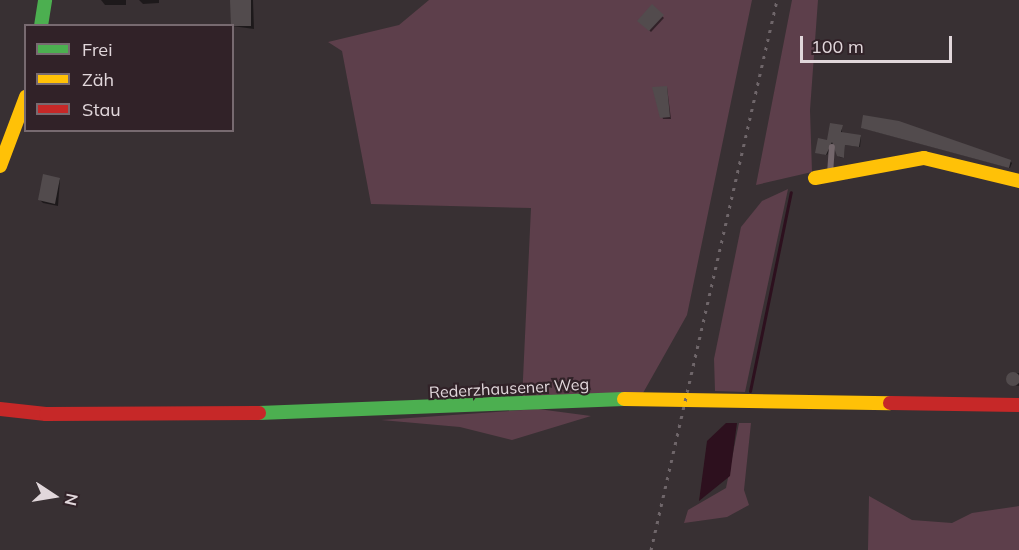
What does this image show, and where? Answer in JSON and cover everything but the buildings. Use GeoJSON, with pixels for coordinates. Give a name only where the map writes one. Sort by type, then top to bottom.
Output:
{"type":"FeatureCollection","features":[{"type":"Feature","properties":{"kind":"street"},"geometry":{"type":"LineString","coordinates":[[41,24],[45,0]]}},
{"type":"Feature","properties":{"kind":"street"},"geometry":{"type":"LineString","coordinates":[[0,166],[24,102]]}},
{"type":"Feature","properties":{"kind":"street"},"geometry":{"type":"LineString","coordinates":[[815,178],[924,158],[1019,181]]}},
{"type":"Feature","properties":{"kind":"street","name":"Rederzhausener Weg"},"geometry":{"type":"LineString","coordinates":[[0,409],[46,414],[271,413],[644,398],[1019,405]]}},
{"type":"Feature","properties":{"kind":"lane"},"geometry":{"type":"LineString","coordinates":[[830,174],[832,147]]}},
{"type":"Feature","properties":{"kind":"shaded area"},"geometry":{"type":"Polygon","coordinates":[[[429,0],[752,0],[687,315],[643,393],[522,400],[531,208],[371,204],[342,51],[328,42],[399,25],[429,0]]]}},
{"type":"Feature","properties":{"kind":"shaded area"},"geometry":{"type":"Polygon","coordinates":[[[792,0],[818,0],[810,110],[812,172],[756,185],[792,0]]]}},
{"type":"Feature","properties":{"kind":"shaded area"},"geometry":{"type":"Polygon","coordinates":[[[788,189],[745,392],[715,391],[714,359],[741,227],[762,201],[788,189]]]}},
{"type":"Feature","properties":{"kind":"shaded area"},"geometry":{"type":"Polygon","coordinates":[[[538,409],[591,416],[512,440],[460,427],[381,420],[538,409]]]}},
{"type":"Feature","properties":{"kind":"shaded area"},"geometry":{"type":"Polygon","coordinates":[[[726,423],[737,423],[730,476],[699,501],[707,441],[726,423]]]}},
{"type":"Feature","properties":{"kind":"shaded area"},"geometry":{"type":"Polygon","coordinates":[[[739,423],[751,423],[744,490],[749,505],[727,517],[684,523],[688,510],[726,488],[739,423]]]}},
{"type":"Feature","properties":{"kind":"shaded area"},"geometry":{"type":"Polygon","coordinates":[[[869,496],[912,520],[952,523],[972,513],[1019,506],[1019,550],[868,550],[869,496]]]}},
{"type":"Feature","properties":{"kind":"waterway"},"geometry":{"type":"LineString","coordinates":[[750,391],[791,192]]}},
{"type":"Feature","properties":{"kind":"railway"},"geometry":{"type":"LineString","coordinates":[[651,550],[777,0]]}},
{"type":"Feature","properties":{"kind":"traffic: fast"},"geometry":{"type":"LineString","coordinates":[[41,24],[45,0]]}},
{"type":"Feature","properties":{"kind":"traffic: fast"},"geometry":{"type":"LineString","coordinates":[[259,413],[624,399]]}},
{"type":"Feature","properties":{"kind":"traffic: slow"},"geometry":{"type":"LineString","coordinates":[[0,166],[24,102]]}},
{"type":"Feature","properties":{"kind":"traffic: slow"},"geometry":{"type":"LineString","coordinates":[[815,178],[924,158],[1019,181]]}},
{"type":"Feature","properties":{"kind":"traffic: slow"},"geometry":{"type":"LineString","coordinates":[[624,399],[890,403]]}},
{"type":"Feature","properties":{"kind":"traffic: jam"},"geometry":{"type":"LineString","coordinates":[[890,403],[1019,405]]}},
{"type":"Feature","properties":{"kind":"traffic: jam"},"geometry":{"type":"LineString","coordinates":[[0,409],[46,414],[259,413]]}}]}
